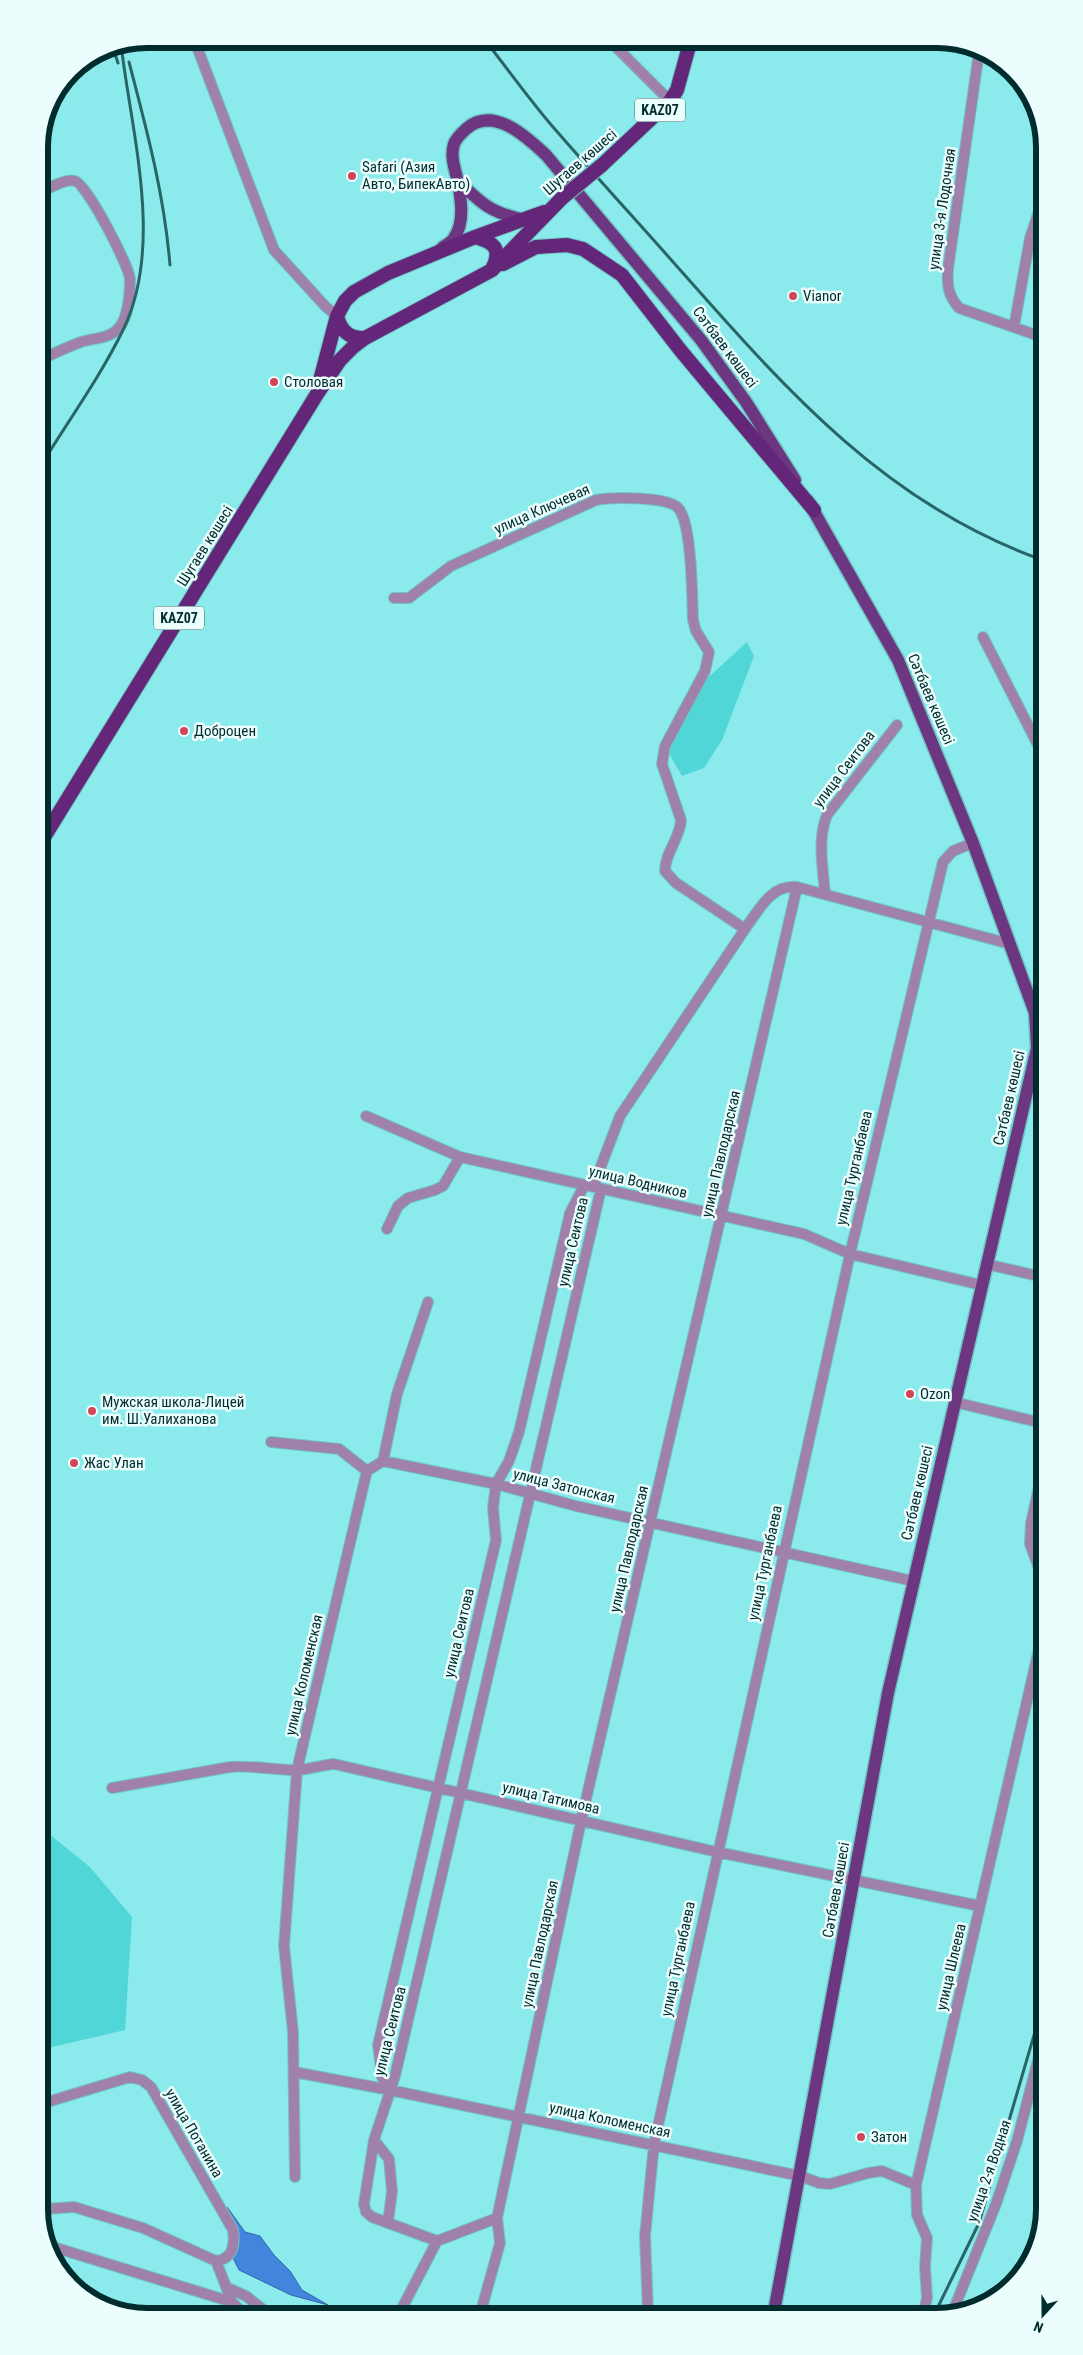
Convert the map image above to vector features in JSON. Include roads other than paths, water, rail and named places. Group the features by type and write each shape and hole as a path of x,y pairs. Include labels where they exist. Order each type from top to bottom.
{"highway":[{"name":"Шугаев көшесі","path":"48,831 317,394 340,360 365,338 492,270 549,210 602,165 670,101 677,90 689,48"},
{"name":"Шугаев көшесі","path":"525,220 549,210"},
{"name":"KAZ07","path":"475,237 525,220"},
{"name":"Шугаев көшесі","path":"317,394 337,316 345,302 354,292 388,273 475,237"},
{"path":"475,237 489,241 495,248 498,258 492,270"},
{"path":"492,270 536,248 567,245 583,249 622,275 681,351 814,510"},
{"path":"337,316 339,327 344,332 354,338 365,338"}],"main road":[{"name":"Сәтбаев көшесі","path":"437,253 454,239 461,218 458,181 453,158 454,143 470,126 488,121 504,123 533,142 546,155 702,340 746,402 814,510 898,660 973,843 1010,944 1036,1007"},
{"path":"458,181 477,200 500,215 525,220"},
{"name":"Сәтбаев көшесі","path":"775,2308 888,1693 1036,1052"}],"street":[{"path":"197,48 274,250 325,306 337,316"},
{"path":"617,48 670,101"},
{"name":"улица 3-я Лодочная","path":"978,57 947,284 950,297 959,308 1036,335"},
{"path":"48,190 74,180 81,185 92,198 130,278 128,302 119,328 110,335 83,341 48,356"},
{"path":"1014,327 1030,238 1036,220"},
{"name":"улица Ключевая","path":"394,598 409,598 451,566 596,500 612,497 670,502 679,508 686,524 693,620 696,631 709,652 705,671 662,755 662,764 681,820 680,829 665,861 665,871 676,883 745,929"},
{"path":"984,637 1036,741"},
{"name":"улица Сеитова","path":"824,894 822,827 827,815 897,725"},
{"name":"улица Турганбаева","path":"648,2308 644,2236 654,2144 783,1552 850,1254 943,862 953,851 973,843"},
{"name":"улица Сеитова","path":"437,2241 372,2217 366,2212 364,2204 374,2140 395,2076 462,1793 530,1493 593,1187 620,1116 745,929 762,905 775,891 787,886 797,887 1010,944"},
{"name":"улица Павлодарская","path":"483,2304 500,2243 497,2218 581,1821 797,887"},
{"name":"улица Водников","path":"366,1116 460,1157 804,1234 850,1254 981,1285"},
{"path":"387,1229 398,1206 408,1198 443,1186 460,1157"},
{"name":"улица Сеитова","path":"390,2090 382,2077 378,2044 496,1540 493,1508 496,1484 509,1460 519,1432 570,1213 593,1187"},
{"path":"986,1264 1036,1276"},
{"path":"271,1442 339,1449 367,1471 382,1461 397,1394 428,1302"},
{"path":"954,1402 1036,1422"},
{"name":"улица Затонская","path":"382,1461 496,1484 651,1523 914,1581"},
{"name":"улица Коломенская","path":"295,2177 293,2032 284,1946 298,1770 367,1471"},
{"path":"1036,1500 1031,1523 1030,1544 1036,1562"},
{"name":"улица Шлеева","path":"924,2308 926,2298 924,2266 927,2238 917,2215 916,2186 1036,1662"},
{"name":"улица Татимова","path":"112,1788 230,1767 245,1766 298,1770 334,1764 717,1852 854,1882 980,1906"},
{"name":"улица 2-я Водная","path":"955,2306 996,2204 1017,2141 1036,2068"},
{"name":"улица Коломенская","path":"294,2072 654,2144 800,2176 819,2183 830,2184 882,2171 916,2186"},
{"name":"улица Потанина","path":"48,2102 130,2077 142,2080 151,2087 233,2230 234,2240 230,2255 224,2260 216,2261"},
{"path":"374,2140 389,2160 392,2191 388,2223"},
{"path":"48,2209 74,2207 143,2228 216,2261 232,2302"},
{"path":"402,2307 437,2241 497,2218"},
{"path":"55,2248 232,2302 237,2307"},
{"path":"228,2288 246,2296 260,2307"}],"railway":[{"path":"491,48 553,127 714,308 795,395 883,473 932,506 984,535 1036,557"},
{"path":"48,454 115,346 136,295 142,260 141,187 122,51"},
{"path":"115,53 118,63"},
{"path":"129,62 159,187 170,265"},
{"path":"937,2308 979,2223 1036,2028"}],"place":[{"name":"Safari (Азия Авто, БипекАвто)","path":"352,176"},
{"name":"Vianor","path":"793,296"},
{"name":"Столовая","path":"274,382"},
{"name":"Доброцен","path":"184,731"},
{"name":"Ozon","path":"910,1394"},
{"name":"Мужская школа-Лицей им. Ш.Уалиханова","path":"92,1411"},
{"name":"Жас Улан","path":"74,1463"},
{"name":"Затон","path":"861,2137"}]}
